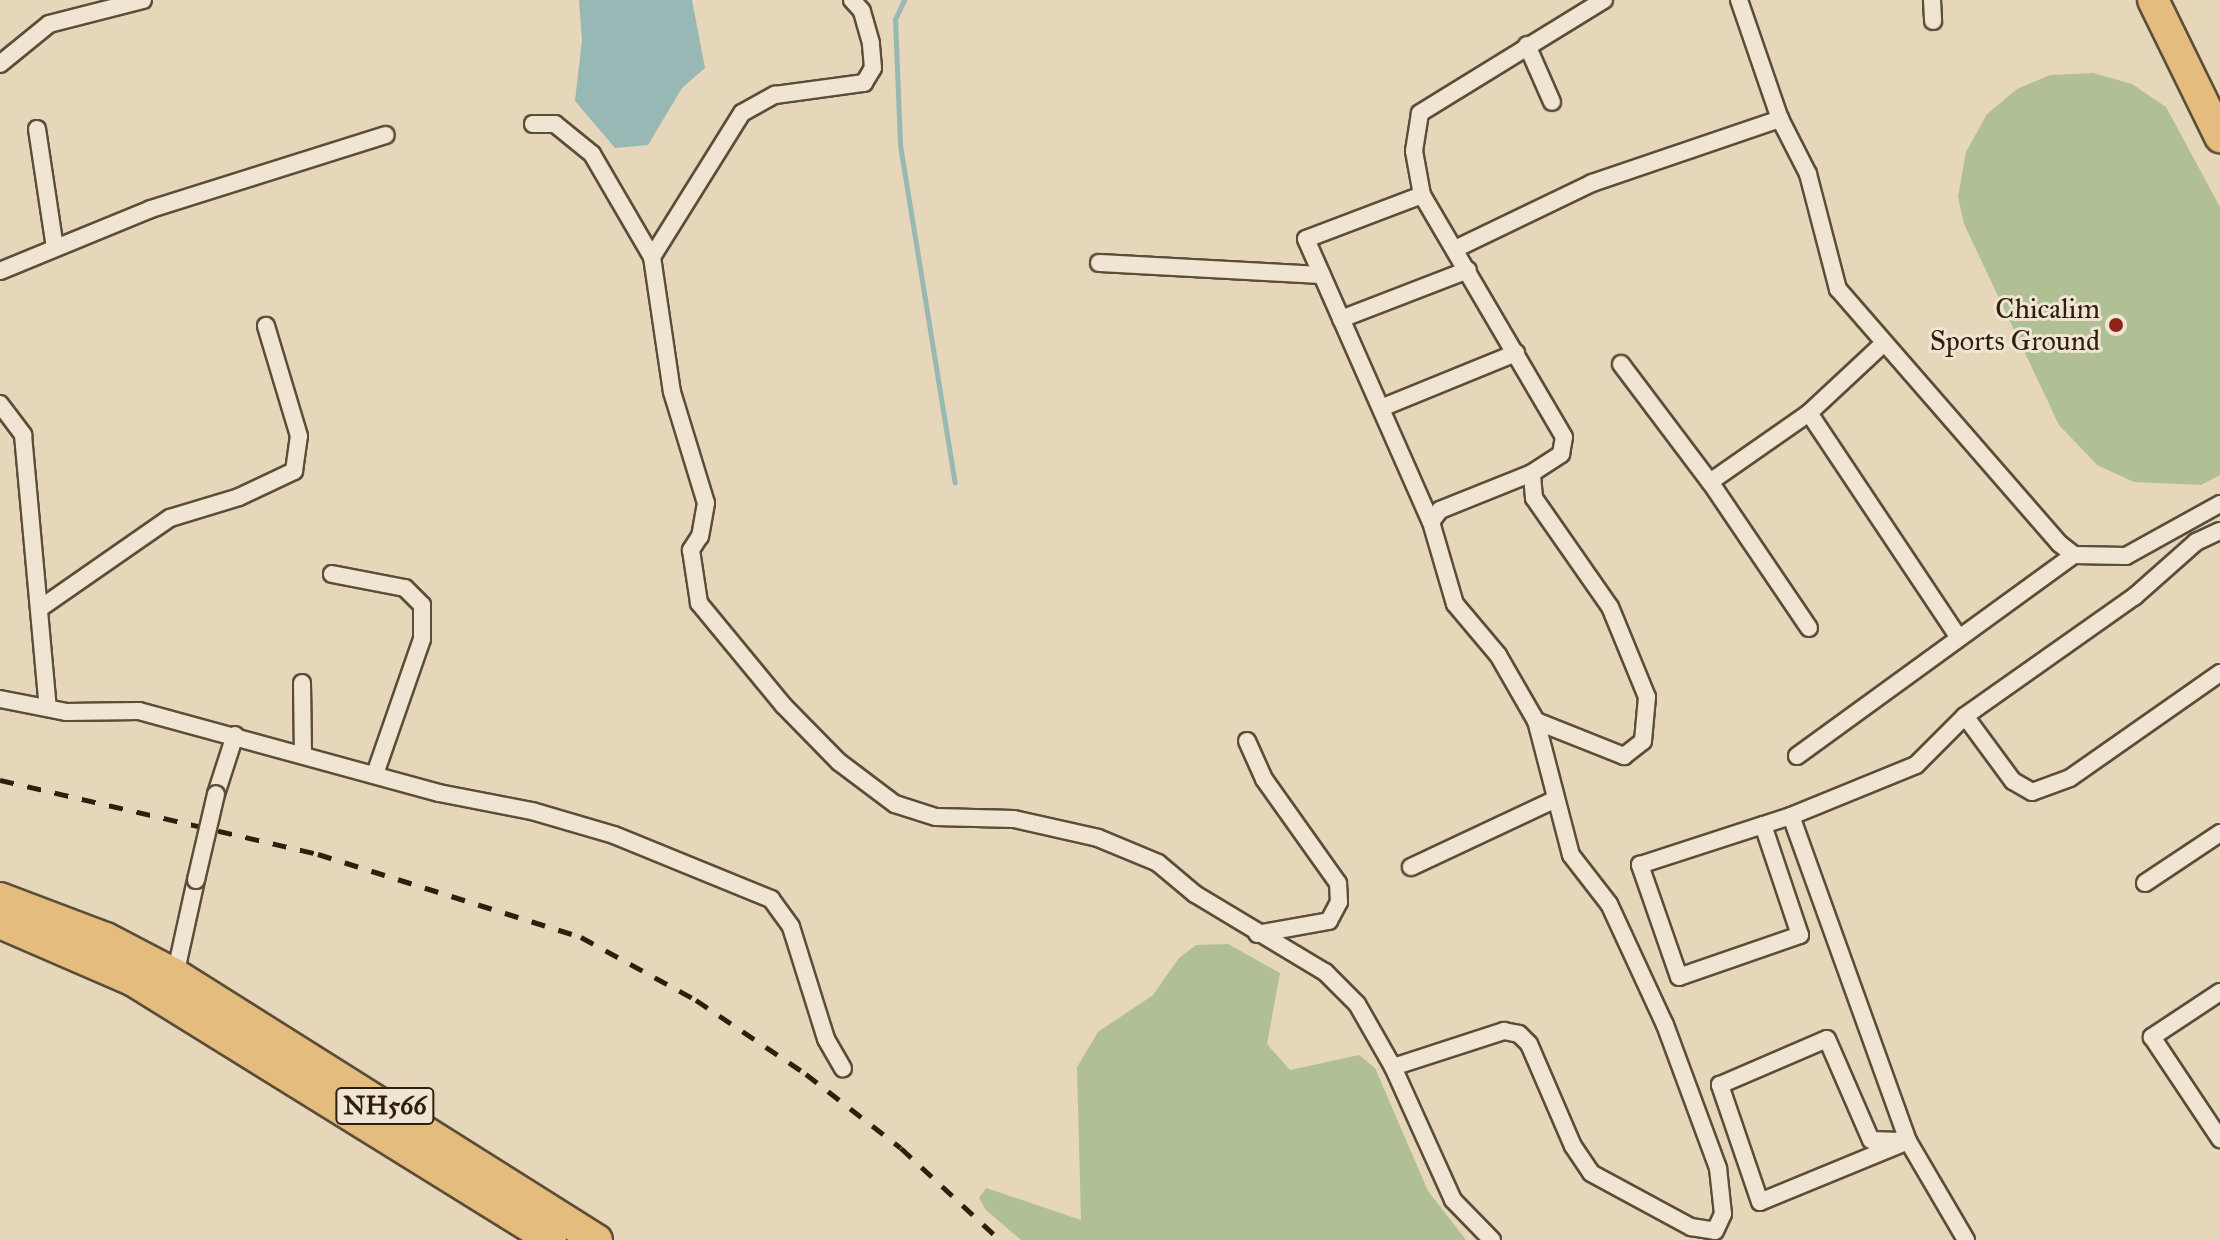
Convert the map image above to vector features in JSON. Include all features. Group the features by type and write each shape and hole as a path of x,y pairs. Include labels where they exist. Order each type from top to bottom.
{"highway":[{"path":"2153,0 2220,137"},
{"path":"2169,0 2220,103"},
{"name":"NH566","path":"0,898 106,938 173,973 597,1240"},
{"name":"NH566","path":"0,923 68,949 178,1008 551,1240"}],"street":[{"path":"0,64 49,24 143,0"},
{"path":"652,257 742,113 775,95 864,83 873,68 871,43 862,11 852,0"},
{"path":"1431,522 1440,510 1532,473 1561,454 1564,437 1422,195 1414,151 1420,113 1604,0"},
{"path":"1739,0 1780,119 1808,174 1838,289 1883,344 2074,555"},
{"path":"1932,0 1933,21"},
{"path":"1527,45 1552,102"},
{"path":"1455,249 1592,183 1780,119"},
{"path":"533,124 555,124 592,154 652,257 672,392 706,503 700,536 691,550 699,603 783,705 839,762 895,804 936,817 1014,819 1098,838 1158,863 1257,934 1325,972 1357,1004 1393,1067 1453,1200 1492,1240"},
{"path":"37,129 55,248"},
{"path":"0,271 151,209 386,135"},
{"path":"1393,1067 1504,1031 1519,1034 1529,1044 1573,1146 1591,1173 1691,1227 1715,1231 1723,1214 1718,1168 1688,1082 1609,904 1571,855 1554,800 1536,721 1498,655 1455,604 1431,522 1306,239 1422,195"},
{"path":"1099,263 1322,275"},
{"path":"1341,319 1468,270"},
{"path":"39,609 170,518 239,497 294,471 299,436 266,326"},
{"path":"1710,482 1809,413 1883,344"},
{"path":"1381,408 1516,353"},
{"path":"1621,364 1710,482 1809,628"},
{"path":"0,404 23,435 48,708"},
{"path":"1809,413 1959,638"},
{"path":"1532,473 1534,498 1610,607 1647,697 1643,741 1624,756 1536,721"},
{"path":"1797,756 2074,555 2126,556 2220,504"},
{"path":"1763,825 1800,935 1679,977 1640,865 1763,825 1791,816 1916,765 1965,716 2134,597 2196,542 2220,531"},
{"path":"332,574 405,588 422,605 422,639 375,774"},
{"path":"1965,716 2013,781 2032,792 2070,778 2220,673"},
{"path":"302,683 303,754"},
{"path":"0,699 48,708 139,711 235,735 614,835 771,899 791,927 826,1039 843,1069"},
{"path":"178,1008 173,973 216,794 235,735"},
{"path":"1247,741 1264,779 1338,883 1339,902 1329,921 1257,934"},
{"path":"1411,867 1554,800"},
{"path":"1791,816 1908,1141 1966,1240"},
{"path":"2145,883 2220,833"},
{"path":"2220,992 2152,1037 2220,1139"},
{"path":"1827,1039 1871,1140 1908,1141 1760,1202 1720,1085 1827,1039"}],"green space":[{"name":"Chicalim Sports Ground","path":"2093,73 2132,84 2166,107 2220,207 2220,475 2201,485 2134,482 2097,465 2059,425 1964,224 1958,197 1966,152 1987,114 2017,89 2050,75"},
{"path":"1228,944 1280,973 1267,1044 1290,1070 1359,1055 1375,1068 1428,1191 1466,1240 1021,1240 986,1210 979,1198 986,1188 1081,1220 1077,1067 1098,1032 1153,995 1179,958 1196,945"}],"water":[{"path":"579,0 692,0 705,68 682,88 648,145 615,148 575,101 582,40"}],"waterway":[{"path":"904,0 895,19 900,145 955,483"}],"railway":[{"path":"0,780 318,854 581,937 696,1000 806,1074 901,1148 1000,1240"}],"place":[{"name":"Chicalim Sports Ground","path":"2116,325"}]}
